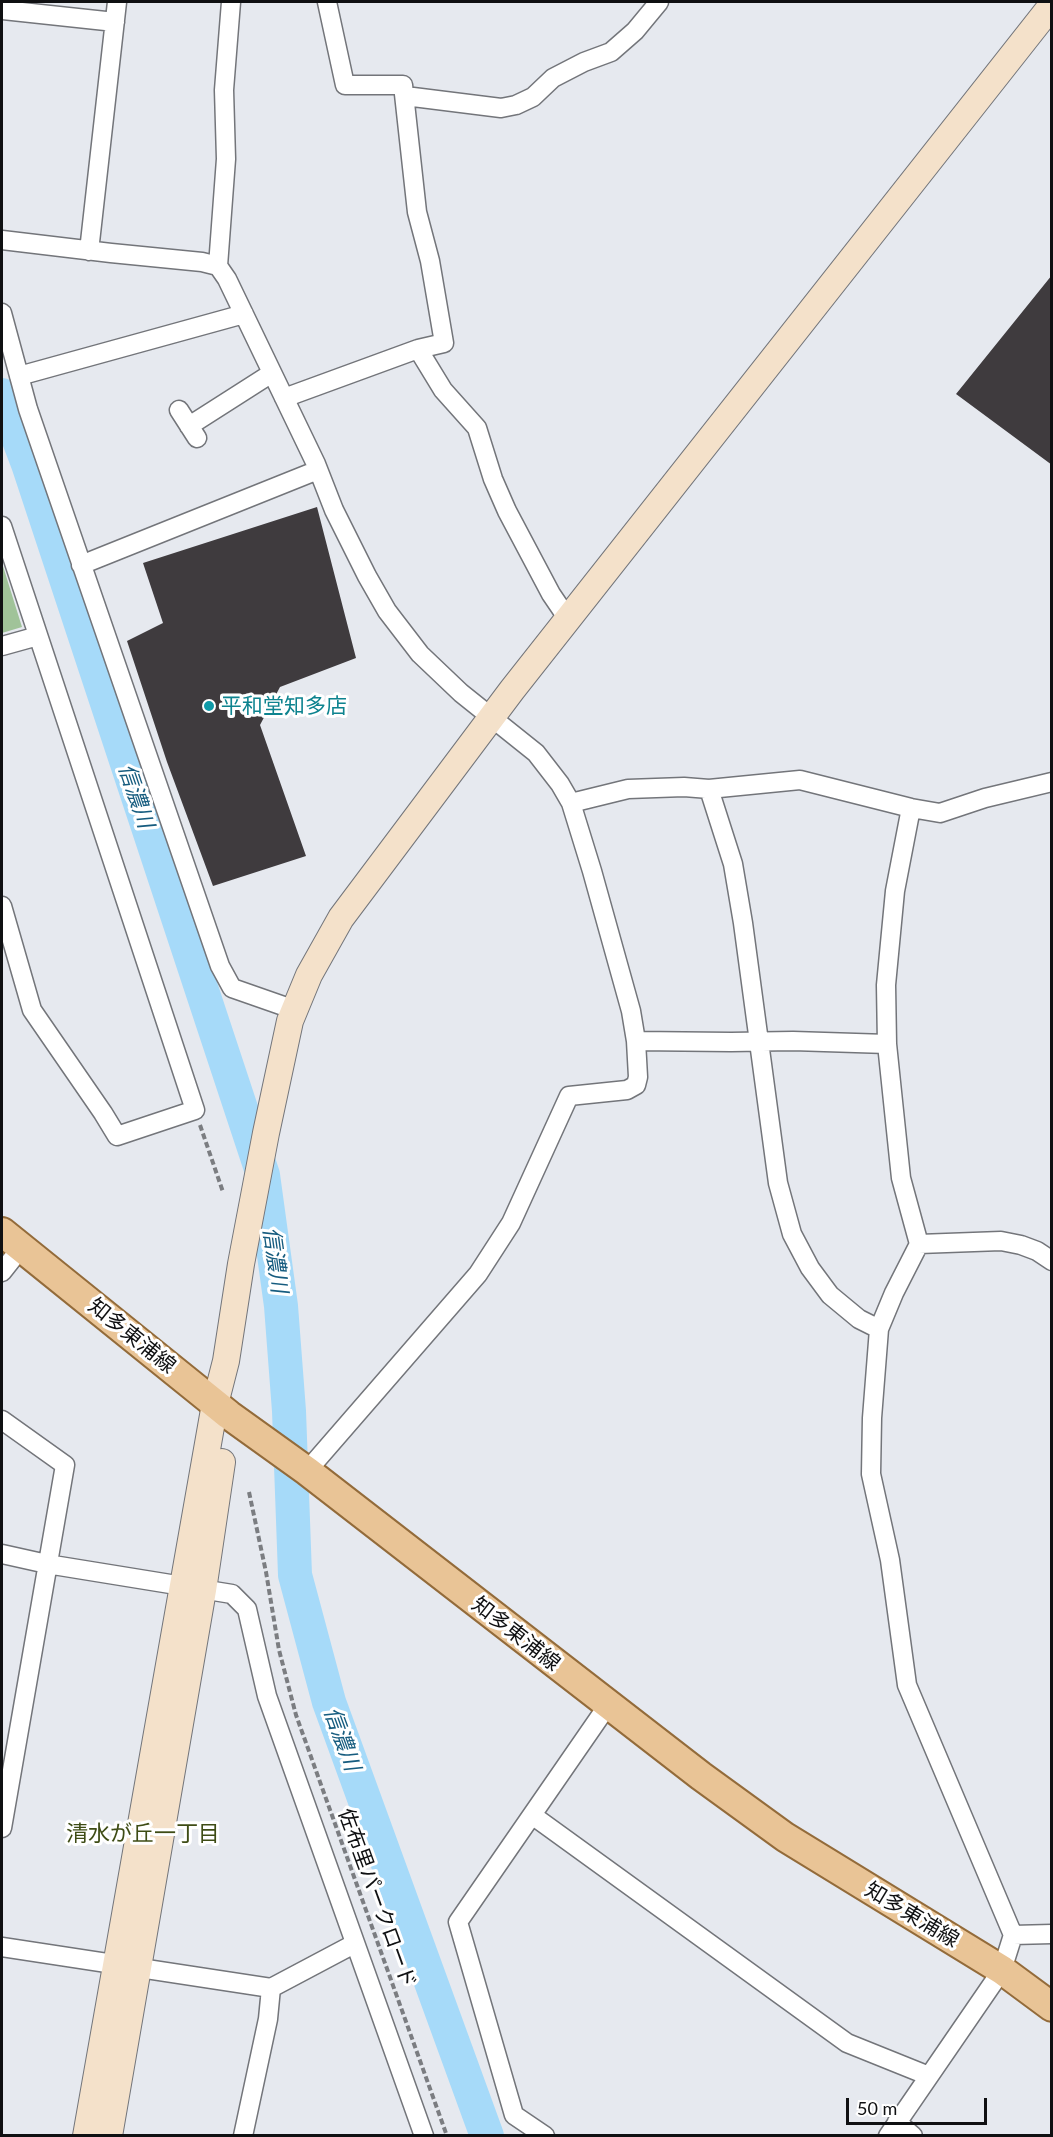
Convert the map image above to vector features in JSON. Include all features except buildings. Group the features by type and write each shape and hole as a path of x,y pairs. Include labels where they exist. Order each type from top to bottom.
{"main road":[{"name":"知多東浦線","path":"11,1240 80,1293 222,1410 307,1471 608,1705 785,1837 1002,1970 1052,2007"}],"street":[{"path":"89,251 117,2"},
{"path":"231,2 224,90 226,159 218,266 227,279 358,557 387,611 420,654 461,693 536,753 560,784 571,803 631,1011 636,1041 638,1077 636,1085 627,1090 569,1096 511,1223 478,1274 307,1471"},
{"path":"284,398 418,349 444,343 430,261 417,212 403,86 345,85 327,2"},
{"path":"405,96 501,108 516,105 533,97 553,78 584,62 611,52 635,31 659,2"},
{"path":"109,2136 128,1967 222,1410 226,1361 241,1264 290,1021 309,975 341,918 512,690 1052,5"},
{"path":"3,10 115,22"},
{"path":"2,240 202,262 218,266"},
{"path":"2,313 28,409 220,966 232,988 295,1010"},
{"path":"19,376 244,314"},
{"path":"418,349 443,390 477,428 493,479 507,511 551,594 568,620"},
{"path":"179,410 193,432 272,373"},
{"path":"81,565 318,470"},
{"path":"2,526 195,1110 117,1136 32,1010 2,906"},
{"path":"2,646 38,636"},
{"path":"571,803 628,789 709,789 800,780 940,813 985,798 1052,782"},
{"path":"709,789 733,864 778,1183 792,1234 810,1268 830,1295 859,1319 879,1329"},
{"path":"911,808 895,891 886,985 887,1044 901,1178 919,1244 879,1329 872,1418 871,1474 890,1560 907,1685 1013,1935 1002,1970 892,2129 913,2136"},
{"path":"636,1041 887,1044"},
{"path":"2,1272 11,1240"},
{"path":"919,1244 1001,1241 1037,1251 1052,1261"},
{"path":"2,1420 65,1465 2,1828"},
{"path":"2,1554 47,1564 232,1594 247,1609 267,1696 424,2136"},
{"path":"545,2136 514,2115 458,1922 608,1705"},
{"path":"532,1815 847,2043 929,2076"},
{"path":"1013,1935 1052,1934"},
{"path":"2,1947 271,1988 354,1944"},
{"path":"86,2136 128,1967"},
{"path":"243,2136 268,2019 271,1988"}],"path":[{"path":"195,1110 223,1192"},
{"name":"佐布里パークロード","path":"249,1492 279,1650 296,1715 447,2136"}],"green space":[{"path":"2,563 22,627 2,633"}],"waterway":[{"name":"信濃川","path":"2,395 28,464 263,1175 281,1306 289,1411 295,1575 329,1702 487,2136"}],"place":[{"name":"平和堂知多店","path":"209,706"}],"district":[{"name":"清水が丘一丁目","path":"143,1834"}]}
